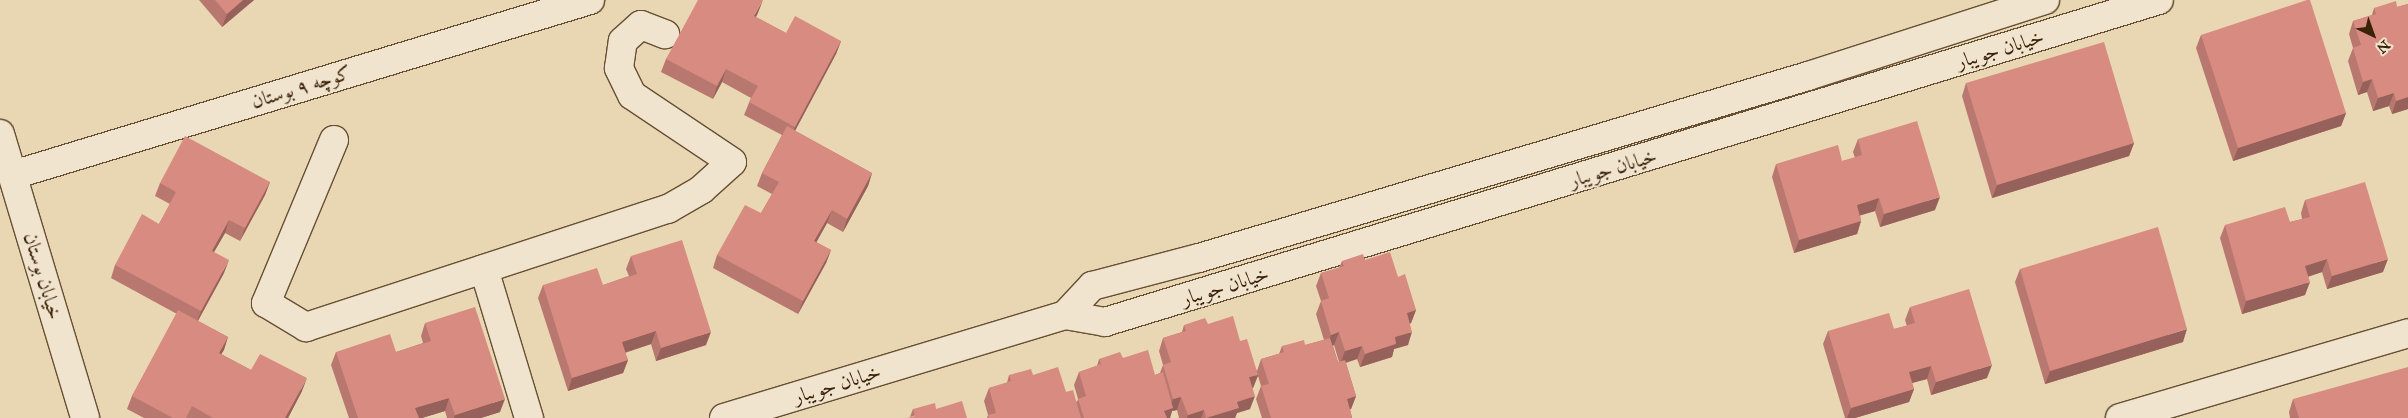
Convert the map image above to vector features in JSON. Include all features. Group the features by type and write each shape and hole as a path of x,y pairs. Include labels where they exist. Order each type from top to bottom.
{"street":[{"name":"کوچه ۹ بوستان","path":"13,175 590,0"},
{"name":"خیابان جویبار","path":"1065,315 1092,286 1199,258 1799,79 2045,0"},
{"name":"خیابان جویبار","path":"724,418 1065,315 1105,322 2159,0"},
{"path":"334,140 266,303 306,327 668,209 702,189 732,162 632,94 619,68 623,42 641,25 666,34"},
{"name":"خیابان بوستان","path":"0,134 85,418"},
{"path":"484,269 529,418"},
{"path":"2120,418 2408,332"}],"building":[{"path":"215,0 243,0 227,14"},
{"path":"698,0 763,0 754,16 786,33 795,16 841,41 795,127 749,102 758,86 726,69 717,86 666,59"},
{"path":"2310,0 2346,113 2238,148 2201,35"},
{"path":"2396,1 2397,7 2408,4 2408,97 2396,101 2394,93 2378,98 2372,79 2363,82 2353,48 2361,45 2353,21 2376,14 2374,8"},
{"path":"2104,42 2134,143 1997,185 1966,83"},
{"path":"1917,121 1940,197 1884,214 1879,198 1857,205 1861,221 1799,240 1776,164 1838,145 1842,161 1862,155 1858,139"},
{"path":"787,126 872,173 847,219 832,210 814,241 831,250 803,301 717,255 745,205 761,213 779,182 762,173"},
{"path":"185,136 270,182 245,228 229,220 212,251 229,260 201,311 115,265 142,214 159,224 176,192 160,183"},
{"path":"2365,182 2388,259 2332,276 2327,259 2305,266 2310,282 2246,301 2225,225 2285,207 2290,222 2310,217 2305,200"},
{"path":"2158,227 2187,329 2050,371 2020,269"},
{"path":"682,240 711,332 661,348 656,331 622,342 628,360 572,378 543,285 597,268 603,285 637,274 631,256"},
{"path":"1390,252 1398,277 1405,274 1416,310 1407,313 1412,332 1395,337 1396,344 1365,354 1362,346 1345,351 1339,332 1331,335 1321,301 1329,298 1321,273 1344,266 1342,261 1363,254 1365,260"},
{"path":"1969,289 1992,365 1936,382 1931,366 1909,372 1914,389 1851,408 1828,331 1889,313 1894,329 1915,323 1910,307"},
{"path":"475,307 505,399 455,415 449,398 415,408 419,418 358,418 336,352 390,334 396,352 431,341 425,323"},
{"path":"178,310 228,337 219,353 251,370 260,354 307,378 285,418 213,418 192,406 186,418 173,418 132,396"},
{"path":"1233,316 1240,341 1247,339 1258,375 1249,377 1255,396 1237,402 1239,408 1206,418 1204,410 1188,415 1181,397 1173,399 1163,365 1171,362 1163,338 1186,331 1184,325 1205,318 1208,324"},
{"path":"1330,338 1338,362 1345,360 1356,396 1347,399 1352,417 1271,418 1261,386 1269,384 1261,359 1284,352 1282,346 1304,340 1305,345"},
{"path":"1148,350 1155,375 1163,372 1173,408 1164,411 1167,418 1084,418 1078,399 1086,396 1079,372 1101,364 1099,359 1120,352 1123,358"},
{"path":"1058,367 1066,392 1073,390 1081,418 989,418 988,415 996,413 989,388 1011,381 1009,375 1031,369 1033,375"},
{"path":"2408,367 2408,418 2299,418 2293,399"},
{"path":"962,401 967,418 907,418 915,416 913,409 935,403 936,409"}]}
